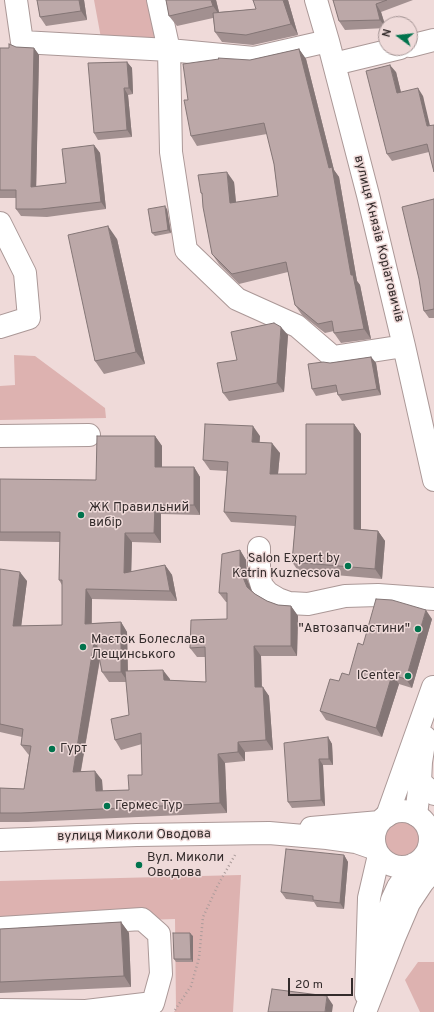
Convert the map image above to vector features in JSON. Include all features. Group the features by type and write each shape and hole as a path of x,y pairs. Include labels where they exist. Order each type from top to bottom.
{"main road":[{"path":"16,0 17,43 169,50 254,58 328,41"},
{"path":"158,0 169,50 171,152 186,250 238,299 297,326 333,357 404,346"},
{"name":"вулиця Князів Коріатовичів","path":"316,0 368,195 404,346 426,402 434,480"},
{"path":"418,44 434,40"},
{"path":"334,64 378,53"},
{"path":"0,223 26,273 29,318 0,327"},
{"path":"0,436 89,435"},
{"path":"259,548 259,576 262,586 278,599 289,603 308,604 345,596 378,594 434,599"},
{"path":"365,1012 392,900 398,887 427,860 430,842 426,819 427,788 421,762 433,685"},
{"path":"365,1012 370,898 378,852 374,838 375,832 383,819 433,685"},
{"path":"383,819 398,812 410,813 426,819"},
{"name":"вулиця Миколи Оводова","path":"0,840 138,835 269,833 383,819"},
{"name":"вулиця Миколи Оводова","path":"269,833 348,841 378,852"},
{"path":"378,852 387,862 392,865 403,867 427,860"},
{"path":"0,928 142,919 159,934 161,974 153,1003 86,1011 0,1010"}],"path":[{"path":"174,1012 191,986 199,958 203,917 218,884 236,854"}],"shaded area":[{"path":"94,0 150,0 159,42 101,38"},
{"path":"14,355 35,356 105,408 106,418 0,420 0,386 15,385"},
{"path":"399,822 405,822 409,823 416,829 419,839 418,846 412,853 405,856 399,856 395,855 388,849 385,842 385,836 386,832 392,825"},
{"path":"241,875 233,1012 174,1012 176,1009 175,919 0,925 0,881"},
{"path":"418,962 434,962 434,1012 420,1012 405,980"}],"building":[{"path":"37,0 79,0 81,11 40,17"},
{"path":"166,0 211,0 213,6 169,16"},
{"path":"253,0 283,0 291,24 246,35 215,32 213,13 256,9"},
{"path":"333,0 387,0 376,4 379,16 378,20 339,21"},
{"path":"9,44 16,47 34,48 31,187 66,183 62,149 94,145 101,202 41,209 16,209 16,190 0,190 0,48 9,48"},
{"path":"299,49 329,168 332,167 351,275 353,275 364,329 334,333 332,321 318,324 295,305 286,262 232,274 212,254 198,175 227,172 230,203 278,196 274,164 264,123 191,136 184,100 188,100 183,64 219,59 218,58 250,60"},
{"path":"127,62 129,88 124,88 127,130 94,133 88,63"},
{"path":"390,65 397,93 418,88 427,126 434,125 434,172 427,144 387,154 366,71"},
{"path":"434,199 434,309 424,311 419,279 402,207"},
{"path":"165,206 168,230 152,233 148,209"},
{"path":"108,226 136,352 95,361 68,235"},
{"path":"274,323 281,327 277,383 223,393 217,363 237,360 231,332"},
{"path":"371,357 377,389 338,395 336,385 312,389 308,364 323,362 330,363"},
{"path":"205,424 253,426 252,442 272,443 270,474 306,474 306,424 354,424 354,529 378,531 375,569 292,562 296,516 224,512 228,462 203,460"},
{"path":"97,436 155,436 155,467 194,467 194,505 155,505 154,533 125,533 124,573 165,565 170,591 86,589 85,624 121,622 121,672 102,672 95,636 73,772 95,771 96,791 129,790 128,775 142,775 141,733 115,740 111,719 129,715 125,671 163,670 164,680 206,682 205,647 190,648 191,620 227,619 227,593 219,593 222,554 240,550 240,570 247,587 267,601 278,605 291,606 291,646 254,646 255,687 263,687 266,740 238,742 238,752 218,754 220,803 0,813 0,788 24,789 31,746 21,745 23,729 0,724 0,569 20,572 13,626 62,625 62,580 59,580 60,532 0,532 0,479 96,480"},
{"path":"376,599 392,600 426,610 406,679 392,675 376,728 320,711 330,679 339,681 342,673 349,675 358,643 363,645"},
{"path":"328,737 329,759 319,759 321,800 288,802 284,743"},
{"path":"286,849 344,855 340,903 313,900 313,896 281,892"},
{"path":"121,922 124,976 0,982 0,929"},
{"path":"173,933 190,933 191,959 174,959"},
{"path":"272,989 327,996 325,1012 268,1012"}],"place":[{"name":"ЖК Правильний вибір","path":"81,515"},
{"name":"Salon Expert by Katrin Kuznecsova","path":"348,566"},
{"name":"\"Автозапчастини\"","path":"418,629"},
{"name":"Маєток Болеслава Лещинського","path":"83,647"},
{"name":"ICenter","path":"408,676"},
{"name":"Гурт","path":"52,749"},
{"name":"Гермес Тур","path":"107,806"},
{"name":"Вул. Миколи Оводова","path":"139,865"}]}
